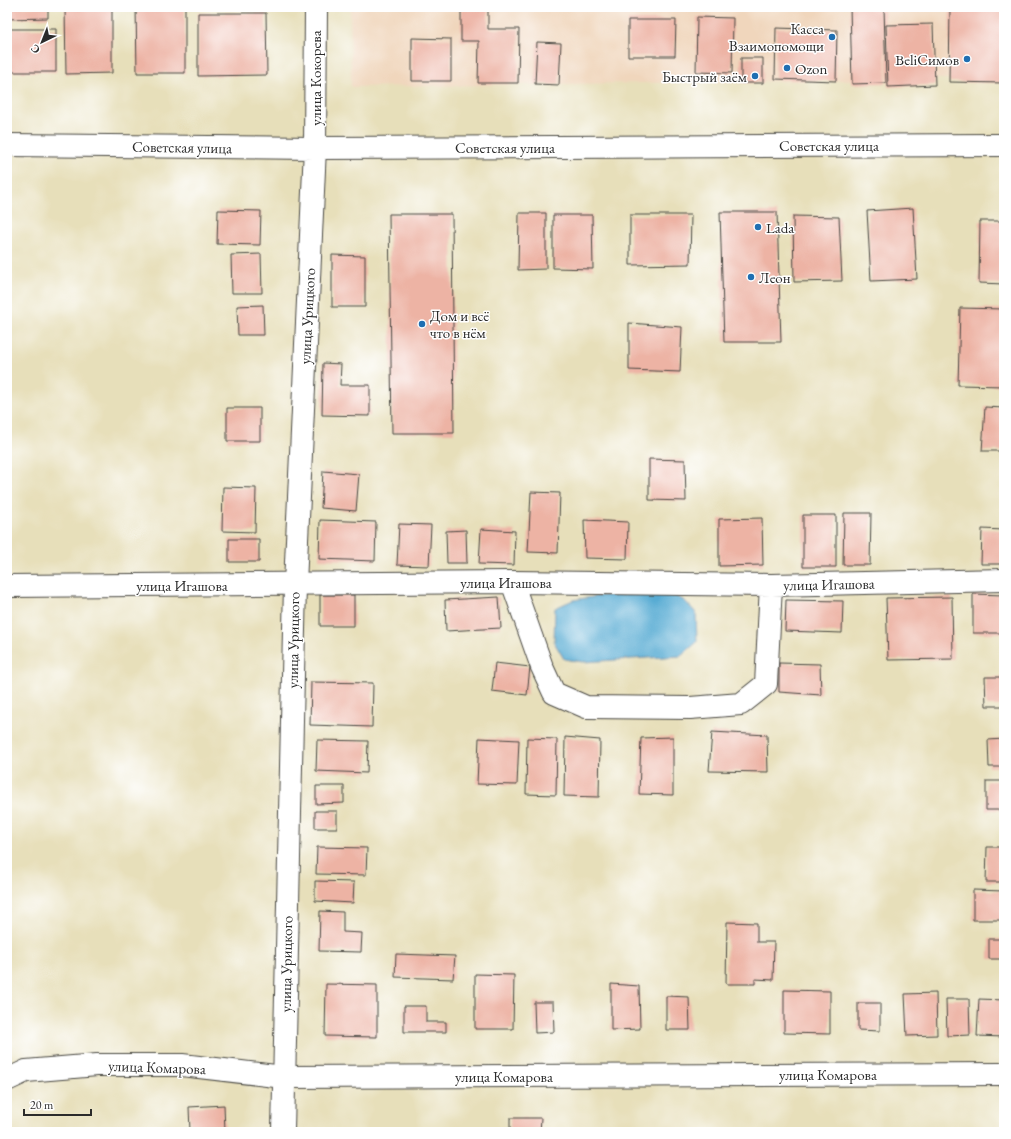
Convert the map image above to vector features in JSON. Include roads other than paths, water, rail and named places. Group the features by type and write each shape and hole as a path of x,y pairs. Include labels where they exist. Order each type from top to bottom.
{"street":[{"name":"улица Кокорева","path":"315,148 316,7"},
{"name":"Советская улица","path":"7,145 315,148 1004,144"},
{"name":"улица Урицкого","path":"283,1132 295,584 315,148"},
{"name":"улица Игашова","path":"7,586 512,582 771,585 1004,580"},
{"path":"512,582 542,667 554,693 586,706 690,708 741,704 766,684 771,585"},
{"name":"улица Комарова","path":"7,1080 26,1071 97,1065 182,1065 284,1077 1004,1074"}],"water":[{"path":"668,592 685,601 696,613 697,642 681,656 583,662 564,659 554,642 555,608 573,600 599,596"}],"place":[{"name":"Касса Взаимопомощи","path":"832,37"},
{"name":"BeliСимов","path":"967,59"},
{"name":"Ozon","path":"787,68"},
{"name":"Быстрый заём","path":"755,76"},
{"name":"Lada","path":"758,227"},
{"name":"Леон","path":"751,277"},
{"name":"Дом и всё что в нём","path":"422,324"}]}
